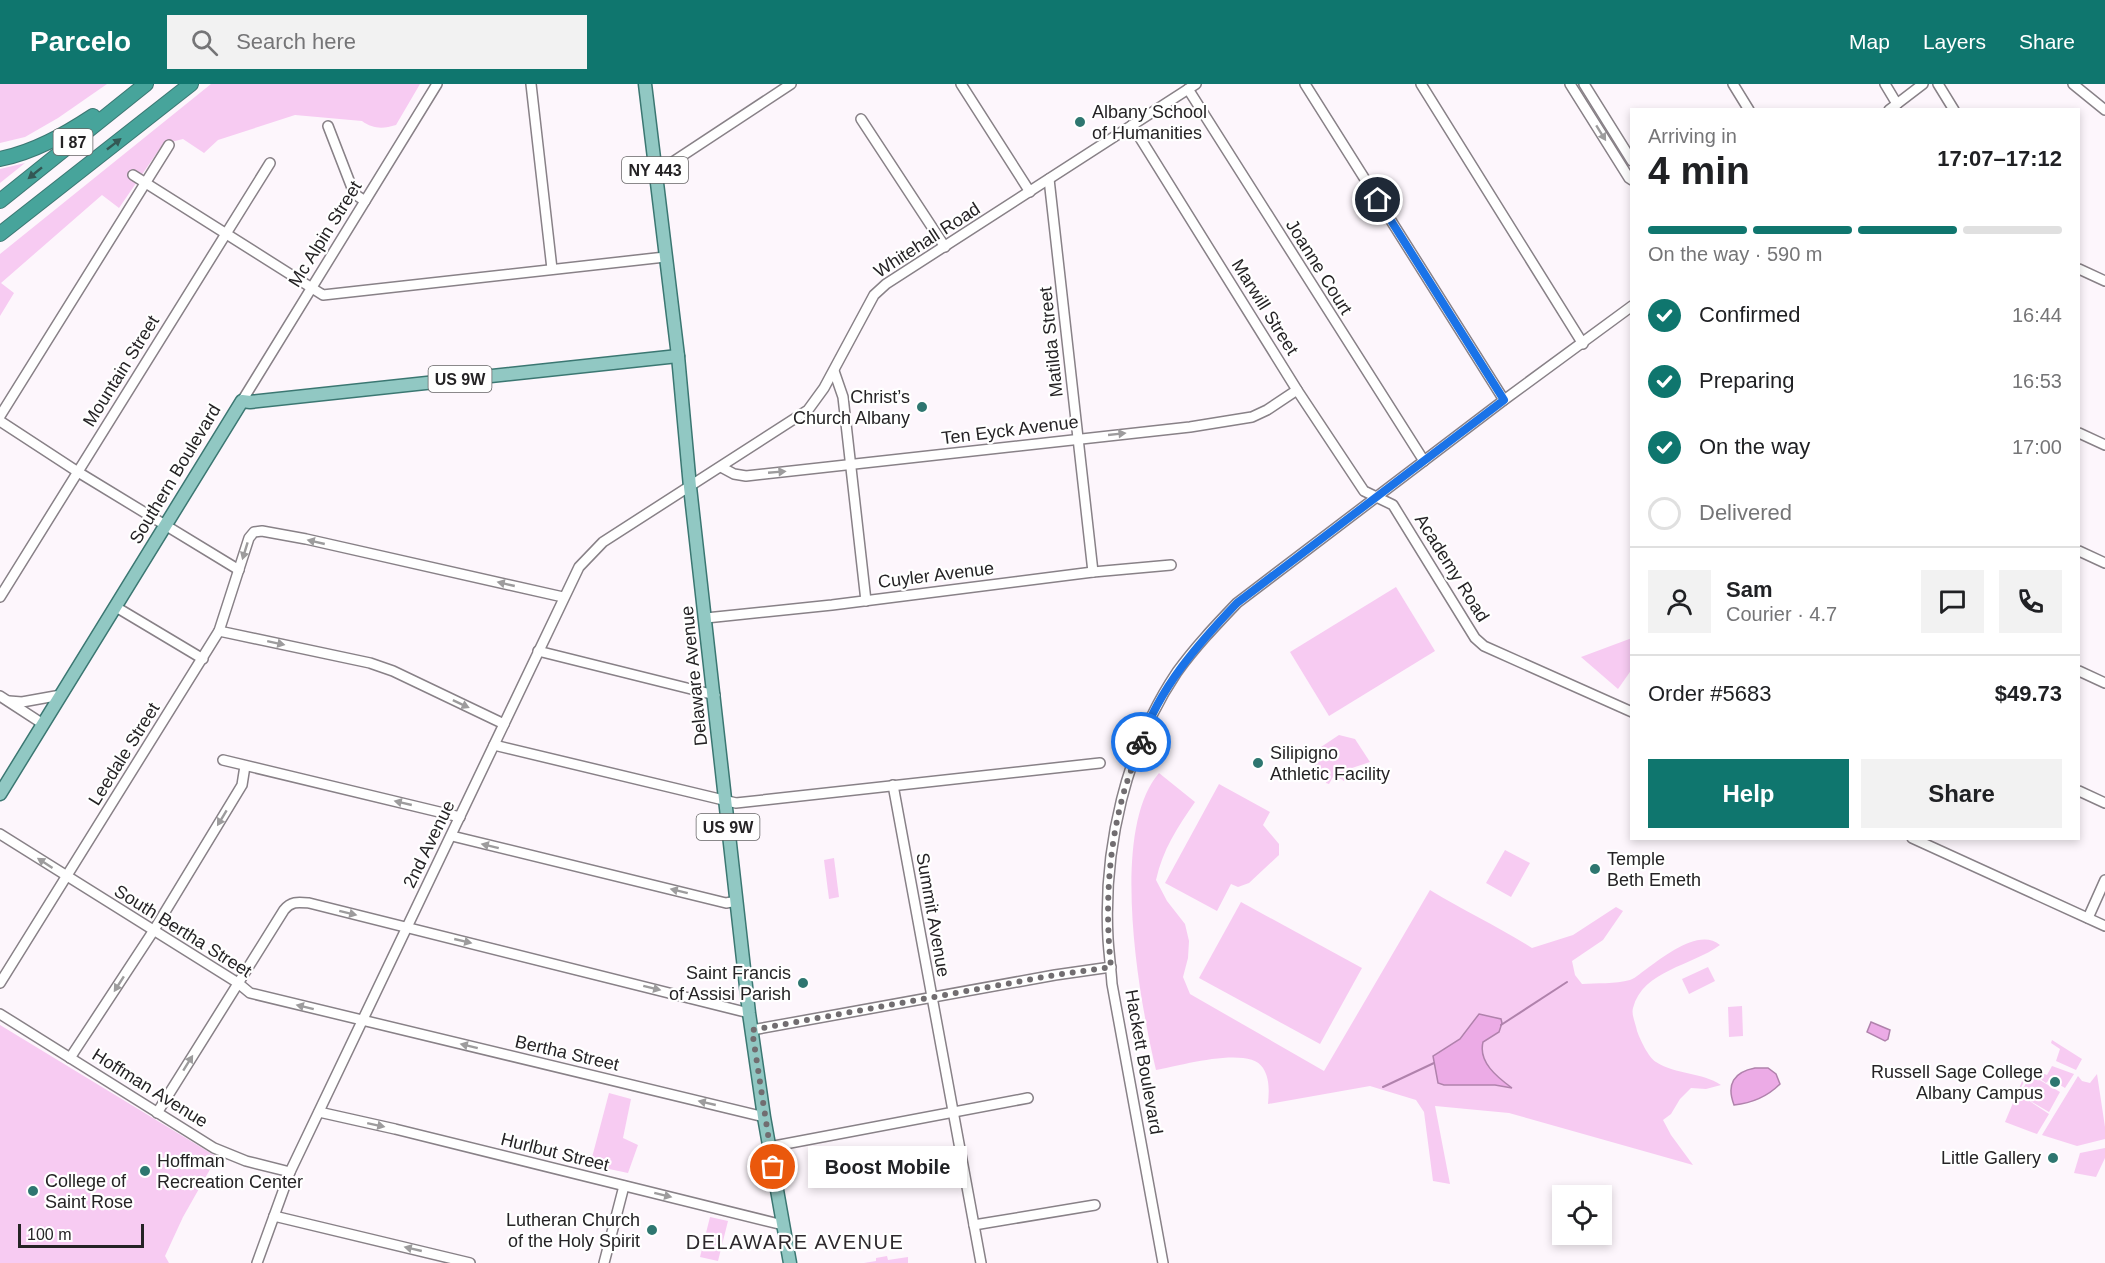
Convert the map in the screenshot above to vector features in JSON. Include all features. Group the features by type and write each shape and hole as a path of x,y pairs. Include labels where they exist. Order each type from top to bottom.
{"highway":[{"path":"0,159 34,149 62,135 144,84"},
{"name":"I 87","path":"0,201 144,84"},
{"name":"I 87","path":"0,234 191,84"},
{"path":"0,242 68,181"}],"main road":[{"name":"Delaware Avenue","path":"645,84 678,356 690,486 749,1012 764,1117 790,1263"},
{"name":"Southern Boulevard","path":"0,794 242,401 250,402 678,356"}],"street":[{"name":"Mc Alpin Street","path":"242,401 437,84"},
{"path":"531,84 552,269"},
{"path":"656,173 791,84"},
{"path":"961,84 1030,192"},
{"path":"1305,84 1504,400"},
{"path":"1421,84 1583,344"},
{"path":"1570,84 1630,179"},
{"path":"1584,84 1630,158"},
{"path":"1733,84 1748,108"},
{"path":"1885,84 1893,106 1923,84"},
{"path":"1938,84 1953,108"},
{"path":"2073,84 2105,110"},
{"name":"Whitehall Road","path":"690,486 808,410 834,371 874,295 886,284 1192,86"},
{"name":"Joanne Court","path":"1192,86 1424,462"},
{"path":"861,119 945,247"},
{"name":"Marwill Street","path":"1132,125 1297,390 1364,491 1377,497"},
{"path":"328,126 352,188 356,195 365,201"},
{"path":"0,416 169,146"},
{"name":"Mountain Street","path":"0,597 270,163"},
{"path":"133,175 323,295 665,257"},
{"name":"Matilda Street","path":"1049,179 1093,572"},
{"path":"2080,269 2105,281"},
{"name":"Hackett Boulevard","path":"1163,1263 1111,967 1108,938 1108,883 1115,834 1122,798 1142,737 1177,673 1237,603 1504,400 1630,308"},
{"path":"834,371 843,397 866,601"},
{"name":"Ten Eyck Avenue","path":"721,466 734,474 746,476 1190,427 1241,419 1267,410 1297,390"},
{"path":"0,421 78,472 239,570"},
{"path":"2080,433 2105,445"},
{"name":"2nd Avenue","path":"257,1263 290,1172 579,567 603,542 690,486"},
{"name":"Academy Road","path":"1377,497 1393,505 1473,634 1484,646 1630,711"},
{"name":"Leedale Street","path":"0,983 219,631 249,538 254,532 262,531 306,539 563,597"},
{"path":"2080,551 2105,563"},
{"name":"Cuyler Avenue","path":"706,618 866,601 1093,572 1171,565"},
{"path":"116,607 203,659"},
{"path":"219,631 370,663 393,671 504,724"},
{"path":"538,651 715,694"},
{"path":"2080,671 2105,683"},
{"path":"9,701 22,702 61,695"},
{"path":"0,696 43,724"},
{"path":"495,745 735,803 1100,763"},
{"path":"223,760 460,817"},
{"path":"70,1058 154,930 242,785 245,766"},
{"name":"Summit Avenue","path":"893,785 981,1263"},
{"path":"2080,791 2105,803"},
{"name":"South Bertha Street","path":"0,834 238,983 250,993 362,1020"},
{"path":"452,836 726,903 736,901"},
{"path":"1916,840 2105,926"},
{"path":"2088,918 2105,880"},
{"path":"157,1113 284,910 291,904 309,903 749,1012"},
{"path":"752,1030 1111,967"},
{"name":"Hoffman Avenue","path":"0,1014 219,1150 246,1161 290,1172"},
{"name":"Bertha Street","path":"362,1020 764,1117"},
{"path":"769,1147 1028,1098"},
{"name":"Hurlbut Street","path":"319,1112 783,1225"},
{"path":"604,1263 624,1186"},
{"path":"974,1225 1095,1205"},
{"path":"274,1216 470,1263"}],"shaded area":[{"path":"0,84 107,84 58,118 25,137 0,143"},
{"path":"211,84 420,84 396,125 382,128 370,126 362,121 295,115 218,140 204,153 183,139 163,144 119,208 102,195 1,283 14,293 0,316 0,254"},
{"path":"25,163 0,183 0,169"},
{"path":"1396,587 1435,651 1329,716 1290,652"},
{"path":"1630,639 1630,672 1618,689 1581,657"},
{"path":"1339,735 1355,739 1370,762 1352,768 1344,781 1334,775 1329,784 1326,783 1327,779 1315,772 1315,751"},
{"path":"1159,773 1195,802 1171,839 1156,880 1167,901 1185,924 1189,941 1188,958 1183,977 1190,994 1324,1071 1430,890 1532,948 1573,935 1616,907 1623,911 1603,940 1572,961 1575,975 1582,984 1630,980 1674,950 1693,941 1712,941 1720,945 1658,977 1638,995 1633,1008 1638,1034 1653,1060 1672,1069 1706,1078 1721,1085 1706,1089 1691,1088 1680,1099 1671,1114 1663,1120 1693,1165 1509,1113 1435,1106 1450,1184 1433,1181 1424,1112 1416,1100 1370,1086 1268,1104 1267,1077 1263,1068 1256,1061 1244,1058 1213,1059 1156,1070 1136,960 1132,917 1132,874 1135,834 1144,800"},
{"path":"1219,784 1270,812 1263,825 1279,844 1279,855 1249,883 1238,887 1231,884 1217,911 1165,883"},
{"path":"1505,850 1530,863 1511,897 1486,883"},
{"path":"834,858 839,897 829,899 824,860"},
{"path":"1241,902 1362,968 1320,1044 1199,978"},
{"path":"1708,967 1715,981 1689,994 1682,979"},
{"path":"1742,1006 1743,1036 1729,1037 1728,1007"},
{"path":"1479,1014 1501,1019 1499,1032 1483,1042 1483,1056 1490,1068 1512,1088 1495,1085 1438,1083 1433,1056 1460,1039"},
{"path":"1871,1022 1890,1030 1888,1039 1885,1041 1867,1032"},
{"path":"0,1025 217,1157 183,1217 165,1256 169,1263 0,1263"},
{"path":"2052,1040 2082,1059 2076,1070 2056,1061 2060,1049 2051,1043"},
{"path":"2052,1066 2074,1074 2065,1088 2050,1079 2046,1083 2030,1072 2017,1094 2019,1095 2031,1075 2060,1092 2049,1112 2025,1098 2049,1114 2037,1134 2005,1122 2028,1067 2047,1075"},
{"path":"1755,1068 1768,1068 1776,1074 1780,1084 1759,1099 1734,1105 1731,1091 1734,1080 1742,1073"},
{"path":"2097,1074 2105,1139 2077,1146 2042,1135 2078,1076 2082,1081 2090,1083"},
{"path":"609,1093 631,1099 623,1138 638,1145 628,1173 590,1165"},
{"path":"2105,1148 2105,1158 2096,1177 2074,1173 2080,1153"},
{"path":"710,1217 728,1221 718,1261 700,1257"},
{"path":"887,1256 888,1260 908,1257 908,1263 864,1263 876,1261 876,1258"}],"waterway":[{"path":"1501,1025 1567,982"},
{"path":"1383,1087 1434,1063"}],"way so far":[{"path":"773,1167 752,1030 1111,967 1108,938 1108,883 1122,798 1141,742"}],"place":[{"name":"Albany School of Humanities","path":"1080,122"},
{"name":"Christ’s Church Albany","path":"922,407"},
{"name":"Silipigno Athletic Facility","path":"1258,763"},
{"name":"Temple Beth Emeth","path":"1595,869"},
{"name":"Saint Francis of Assisi Parish","path":"803,983"},
{"name":"Russell Sage College Albany Campus","path":"2055,1082"},
{"name":"Little Gallery","path":"2053,1158"},
{"name":"Boost Mobile","path":"773,1167"},
{"name":"Hoffman Recreation Center","path":"145,1171"},
{"name":"College of Saint Rose","path":"33,1191"},
{"name":"Lutheran Church of the Holy Spirit","path":"652,1230"}],"district":[{"name":"DELAWARE AVENUE","path":"795,1242"}],"route":[{"path":"1141,742 1177,673 1208,634 1237,603 1504,400 1378,200"}]}
